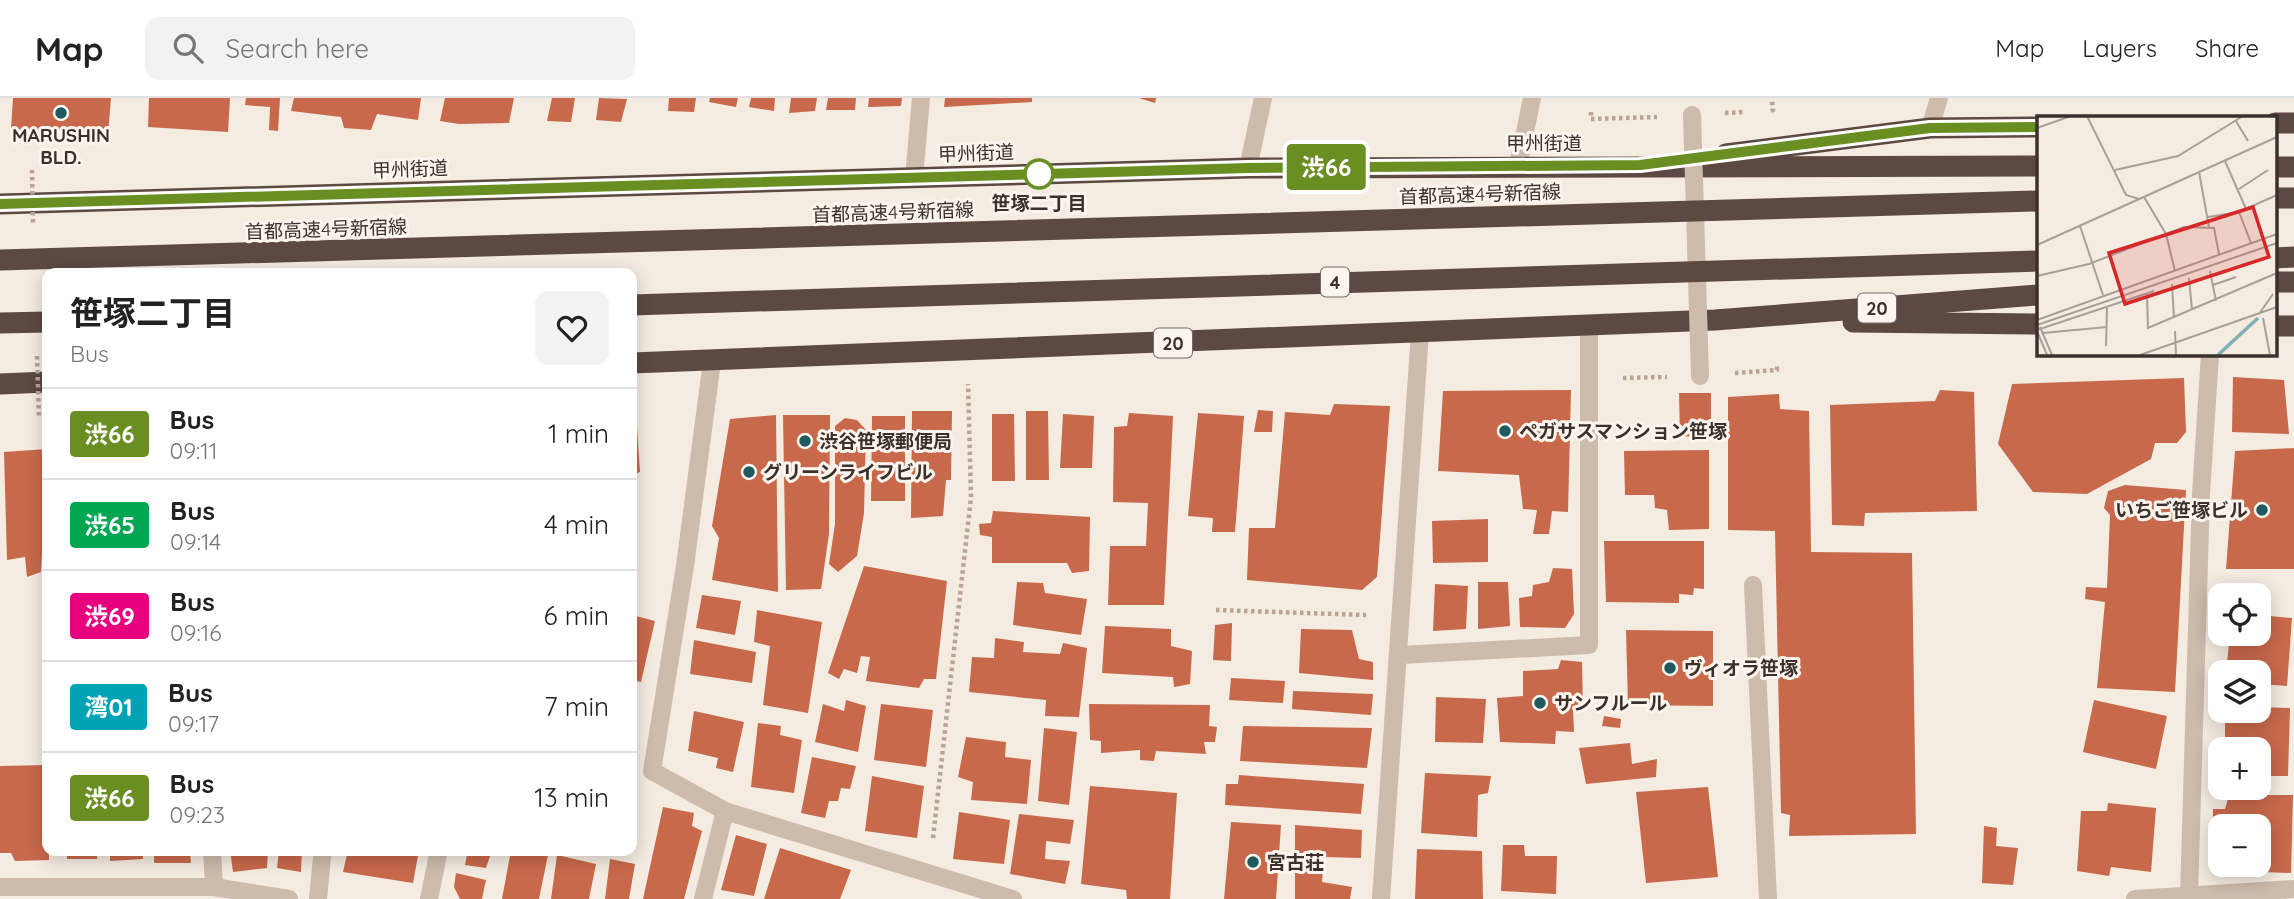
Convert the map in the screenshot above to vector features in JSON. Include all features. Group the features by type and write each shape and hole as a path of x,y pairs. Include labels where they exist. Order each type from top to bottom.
{"highway":[{"path":"2276,123 2294,123"},
{"path":"1640,165 1930,128 2037,127"},
{"name":"甲州街道","path":"0,204 1248,168 2037,166"},
{"path":"2276,167 2294,167"},
{"path":"2276,198 2294,198"},
{"name":"首都高速4号新宿線","path":"0,260 2037,201"},
{"path":"2276,258 2294,257"},
{"name":"4","path":"637,305 2037,261"},
{"path":"2276,282 2294,282"},
{"name":"20","path":"637,363 1715,320 2037,295"},
{"path":"1715,320 2037,324"},
{"path":"0,323 42,322"},
{"path":"2276,326 2294,326"},
{"path":"0,383 42,382"}],"street":[{"path":"914,178 921,98"},
{"path":"1248,168 1263,98"},
{"path":"1518,166 1532,98"},
{"path":"1930,128 1939,98"},
{"path":"1692,115 1700,376"},
{"path":"1400,655 1589,645 1588,326"},
{"path":"1381,899 1400,655 1420,332"},
{"path":"2189,896 2201,494 2210,355"},
{"path":"712,361 685,566 652,771 725,811 1013,899"},
{"path":"1753,585 1768,899"},
{"path":"703,899 725,811"},
{"path":"212,856 214,887"},
{"path":"429,899 438,856"},
{"path":"318,899 322,857"},
{"path":"0,887 102,894 214,887 289,899"},
{"path":"2136,899 2294,890"}],"path":[{"path":"929,874 971,497 968,351"},
{"path":"1216,610 1402,616"}],"building":[{"name":"MARUSHIN BLD.","path":"13,98 111,98 108,134 11,129"},
{"path":"149,98 230,98 228,132 148,127"},
{"path":"246,98 280,98 278,131 269,130 270,107 245,105"},
{"path":"294,98 421,98 418,120 377,114 371,130 344,128 341,117 291,111"},
{"path":"445,98 514,98 509,123 459,124 440,121"},
{"path":"552,98 575,98 571,122 547,121"},
{"path":"599,98 627,99 621,122 596,120"},
{"path":"669,98 696,98 694,112 668,111"},
{"path":"710,98 738,98 736,107 709,102"},
{"path":"751,98 775,98 774,111 749,107"},
{"path":"791,98 817,98 815,111 789,113"},
{"path":"828,98 856,98 855,110 826,110"},
{"path":"869,98 902,98 901,106 868,107"},
{"path":"945,98 1032,98 1032,102 944,107"},
{"path":"1139,98 1156,98 1155,103"},
{"path":"2233,377 2284,380 2289,434 2232,432"},
{"path":"2184,378 2186,432 2177,443 2155,443 2151,459 2087,494 2033,492 1998,444 2012,384"},
{"name":"ペガサスマンション笹塚","path":"1571,390 1568,512 1552,511 1549,534 1533,534 1537,510 1523,509 1519,475 1438,471 1443,391"},
{"path":"1940,390 1974,392 1977,511 1865,513 1864,526 1832,525 1830,405 1935,401"},
{"path":"1679,393 1711,393 1711,435 1680,437"},
{"path":"1779,394 1780,409 1809,411 1811,552 1912,553 1916,834 1789,836 1790,815 1781,813 1775,531 1728,530 1728,397"},
{"path":"1334,404 1390,406 1377,577 1362,590 1247,580 1249,528 1275,528 1285,412 1330,415"},
{"path":"1258,410 1273,411 1272,432 1254,432"},
{"path":"912,411 952,411 951,480 946,480 943,516 911,518"},
{"path":"1026,411 1048,411 1049,480 1026,480"},
{"path":"1129,413 1173,416 1164,605 1108,605 1110,546 1146,546 1148,503 1113,502 1114,427 1127,426"},
{"path":"1198,413 1244,416 1235,532 1212,532 1213,518 1188,516"},
{"path":"992,414 1014,414 1015,481 992,481"},
{"path":"1063,414 1094,416 1092,468 1060,468"},
{"name":"グリーンライフビル","path":"776,415 778,592 712,580 719,538 712,526 730,419"},
{"path":"783,415 830,415 829,534 821,589 786,590"},
{"path":"872,416 905,416 905,501 871,501"},
{"path":"845,418 857,420 866,430 864,513 857,556 838,572 829,564 835,524 835,426"},
{"path":"637,428 640,472 637,473"},
{"name":"いちご笹塚ビル","path":"2294,448 2294,569 2226,569 2235,451"},
{"path":"42,449 41,572 27,577 25,557 7,560 4,452"},
{"path":"1709,450 1709,529 1669,530 1667,510 1655,508 1654,495 1625,495 1624,451"},
{"path":"2125,485 2186,490 2175,692 2097,688 2105,602 2085,599 2086,587 2107,588 2110,515 2104,508 2108,491"},
{"path":"993,511 1090,517 1089,571 1072,573 1067,563 992,563 992,537 980,535 979,524 991,523"},
{"path":"1488,519 1488,562 1433,563 1432,521"},
{"path":"1604,541 1704,541 1704,589 1694,588 1693,595 1679,594 1679,603 1606,602"},
{"path":"864,566 947,581 936,679 924,679 919,688 866,681 870,657 861,656 857,673 844,669 839,679 828,673"},
{"path":"1553,568 1572,569 1574,614 1565,628 1520,627 1519,598 1532,596 1533,585 1549,582"},
{"path":"1017,582 1043,583 1045,593 1087,599 1081,635 1013,625"},
{"path":"1478,582 1508,582 1510,626 1478,629"},
{"path":"1435,584 1468,586 1466,629 1433,631"},
{"path":"702,595 741,601 735,635 696,628"},
{"path":"757,610 822,622 808,713 763,705 770,646 754,642"},
{"path":"637,616 655,621 641,682 637,681"},
{"path":"2271,616 2292,618 2287,686 2271,685 2271,660 2227,660 2229,646 2271,646"},
{"path":"1232,623 1231,661 1213,660 1215,625"},
{"path":"1105,626 1171,629 1171,646 1192,651 1190,684 1174,687 1173,677 1102,673"},
{"path":"1301,629 1352,630 1359,659 1373,662 1373,680 1299,673"},
{"name":"ヴィオラ笹塚","path":"1626,630 1713,631 1713,706 1628,705"},
{"path":"995,638 1024,642 1023,652 1060,654 1063,643 1087,648 1079,717 1045,716 1046,700 969,692 972,657 994,658"},
{"path":"694,640 756,652 752,683 690,674"},
{"name":"サンフルール","path":"1561,660 1582,662 1583,710 1573,709 1574,732 1556,731 1555,744 1500,742 1497,698 1523,696 1523,671 1558,669"},
{"path":"1231,678 1285,681 1283,703 1229,700"},
{"path":"1293,691 1373,694 1371,715 1292,709"},
{"path":"1436,697 1486,699 1483,743 1435,742"},
{"path":"846,700 866,706 858,752 815,742 823,704 844,711"},
{"path":"2094,700 2167,716 2156,769 2083,752"},
{"path":"881,704 933,710 926,767 874,760"},
{"path":"1089,704 1210,705 1209,726 1217,727 1215,742 1204,742 1206,754 1156,751 1154,761 1140,760 1140,750 1101,753 1101,741 1090,740"},
{"path":"2271,707 2290,708 2288,776 2271,776 2271,737 2225,737 2225,723 2271,723"},
{"path":"694,711 744,722 733,772 716,768 718,758 688,751"},
{"path":"1604,716 1621,719 1620,728 1602,726"},
{"path":"758,723 781,726 780,735 802,740 794,793 751,787"},
{"path":"1243,726 1372,728 1367,768 1240,761"},
{"path":"1044,728 1077,732 1069,805 1038,801"},
{"path":"966,737 1006,742 1005,757 1031,760 1027,804 971,800 973,782 958,777"},
{"path":"1630,743 1632,764 1657,759 1656,777 1586,784 1579,748"},
{"path":"812,757 856,766 850,789 841,788 838,801 829,801 825,818 801,813"},
{"path":"42,765 42,856 49,856 49,860 15,861 11,853 0,853 0,766"},
{"path":"1425,773 1491,776 1488,793 1478,795 1477,837 1421,833"},
{"path":"1239,775 1364,784 1361,814 1225,805 1226,784 1238,784"},
{"path":"872,776 924,786 917,838 865,831"},
{"path":"1090,786 1177,793 1170,899 1127,899 1126,890 1081,884"},
{"path":"1708,787 1718,877 1646,883 1636,792"},
{"path":"2271,795 2293,795 2291,873 2271,872 2271,814 2213,814 2213,809 2225,809 2228,800 2271,800"},
{"path":"2108,803 2156,808 2151,872 2111,867 2109,876 2077,871 2081,811 2107,811"},
{"path":"663,807 694,813 692,826 702,831 684,899 643,899"},
{"path":"959,812 1010,820 1004,864 953,859"},
{"path":"1019,814 1074,820 1070,844 1046,841 1045,859 1070,861 1065,884 1010,874"},
{"name":"宮古荘","path":"1231,822 1281,825 1276,899 1224,899"},
{"path":"1295,825 1362,830 1361,858 1324,857 1322,882 1352,887 1350,899 1295,899"},
{"path":"1984,826 1997,828 1996,846 2018,848 2013,885 1982,883"},
{"path":"736,835 767,844 754,896 721,890"},
{"path":"1503,845 1524,845 1525,856 1557,856 1556,894 1501,891"},
{"path":"780,848 851,870 840,899 764,899"},
{"path":"1417,849 1482,851 1483,899 1415,899"},
{"path":"67,856 97,856 97,859 67,859"},
{"path":"110,856 143,856 143,859 110,861"},
{"path":"154,856 190,856 191,863 154,863"},
{"path":"231,856 268,856 267,868 233,872"},
{"path":"278,856 302,856 301,872 277,868"},
{"path":"347,856 418,856 413,883 343,872"},
{"path":"467,856 490,856 486,868 465,865"},
{"path":"510,856 548,856 539,899 502,899"},
{"path":"557,856 596,864 589,899 551,899"},
{"path":"610,859 635,864 629,899 605,899"},
{"path":"456,873 486,880 482,899 460,899 454,887"}],"bus line":[{"name":"渋66","path":"0,204 1248,168 1640,165 1930,128 2037,127"}],"place":[{"name":"MARUSHIN BLD.","path":"61,113"},
{"name":"笹塚二丁目","path":"1039,174"},
{"name":"ペガサスマンション笹塚","path":"1505,431"},
{"name":"渋谷笹塚郵便局","path":"805,441"},
{"name":"グリーンライフビル","path":"749,472"},
{"name":"いちご笹塚ビル","path":"2262,510"},
{"name":"ヴィオラ笹塚","path":"1670,668"},
{"name":"サンフルール","path":"1540,703"},
{"name":"宮古荘","path":"1253,862"}]}
